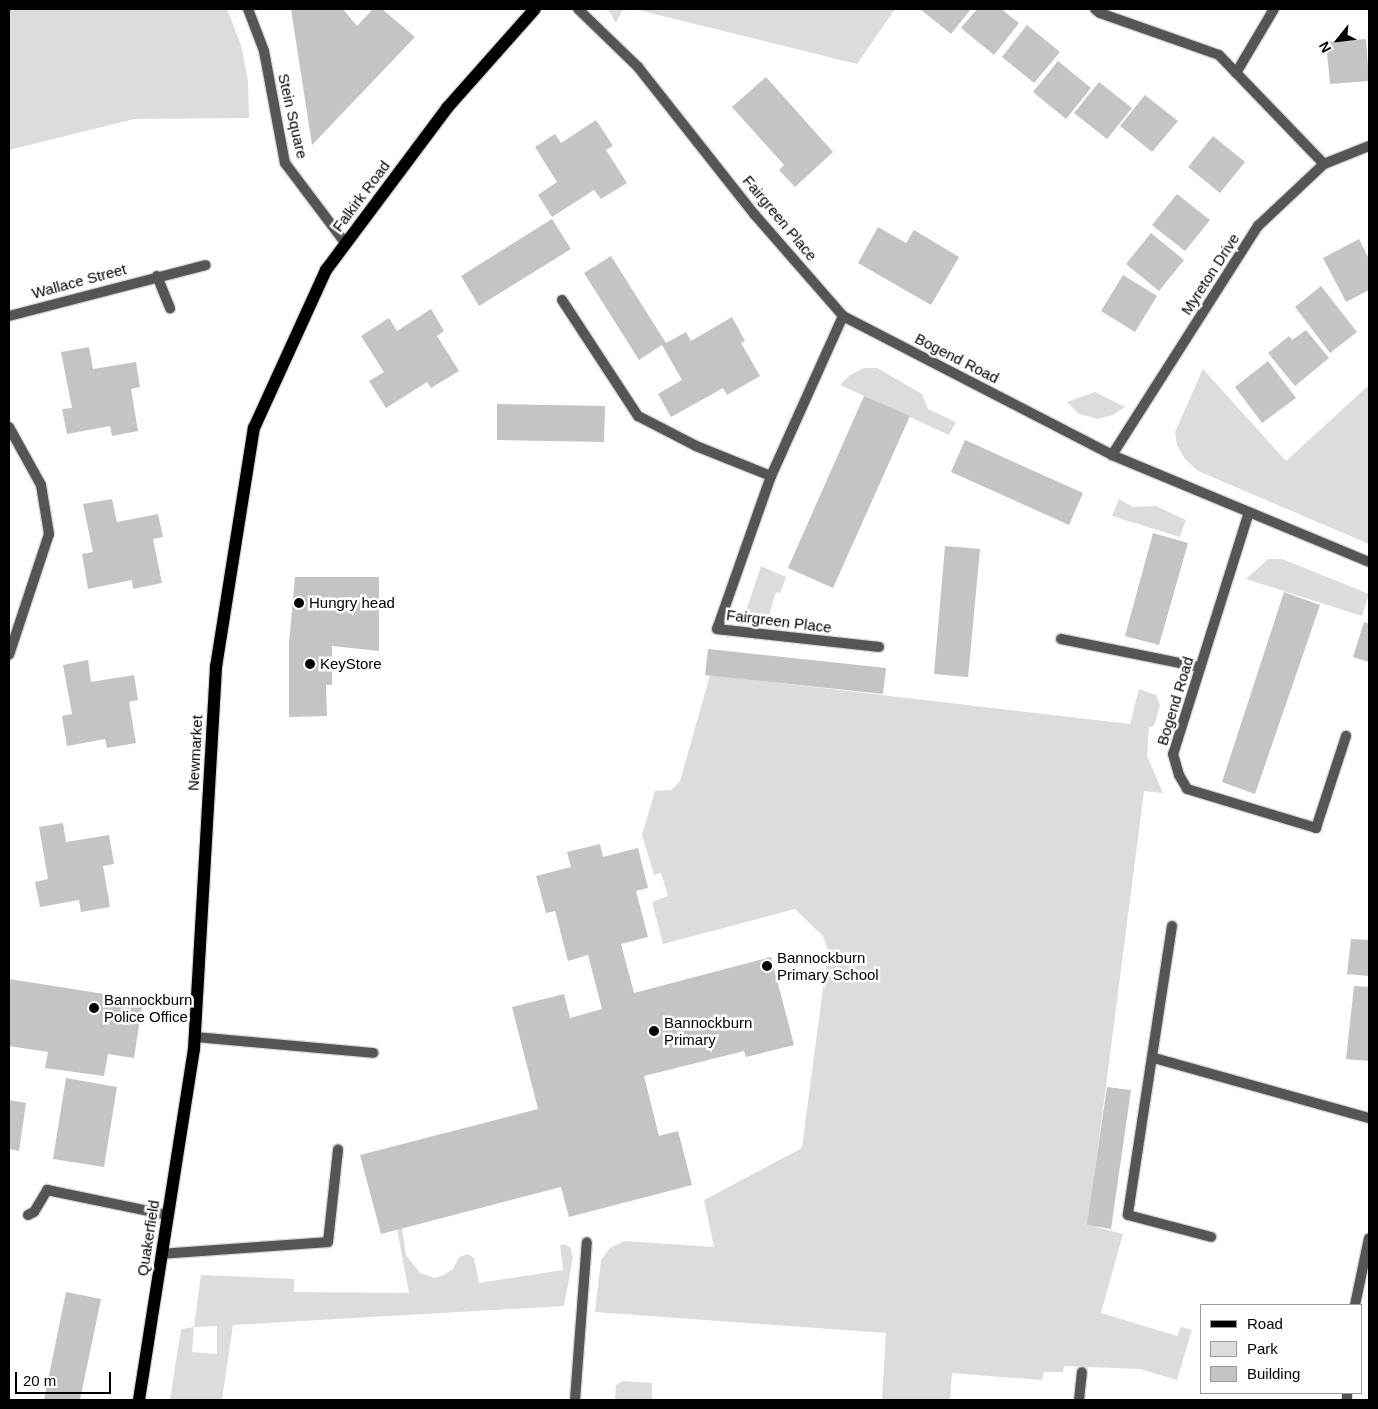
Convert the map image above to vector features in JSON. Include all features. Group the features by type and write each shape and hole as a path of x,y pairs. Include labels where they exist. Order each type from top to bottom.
{"main road":[{"name":"Falkirk Road","path":"254,428 326,270 447,108 535,9"},
{"name":"Newmarket","path":"190,1082 195,1037 216,667 254,428"},
{"name":"Quakerfield","path":"139,1400 190,1082"}],"street":[{"name":"Stein Square","path":"248,9 264,51 285,163 346,244"},
{"name":"Fairgreen Place","path":"578,9 638,67 755,215 843,316 771,476 717,629 879,647"},
{"path":"1096,9 1100,14 1219,55 1324,164"},
{"path":"1236,73 1274,9"},
{"name":"Myreton Drive","path":"1112,455 1258,226 1324,164 1369,146"},
{"name":"Wallace Street","path":"9,316 157,276 206,265"},
{"path":"157,276 170,309"},
{"path":"562,300 638,416 696,446 771,476"},
{"name":"Bogend Road","path":"843,316 1112,455 1369,562"},
{"path":"9,427 41,485 49,534 9,655"},
{"name":"Bogend Road","path":"1249,512 1173,754 1178,775 1187,789 1316,828 1346,736"},
{"path":"1061,639 1200,667"},
{"path":"1172,926 1154,1058 1128,1215 1211,1237"},
{"path":"195,1037 373,1053"},
{"path":"1154,1058 1369,1118"},
{"path":"161,1254 328,1242 338,1150"},
{"path":"28,1215 34,1212 47,1190 168,1215"},
{"path":"1355,1304 1359,1280 1367,1258 1369,1238"},
{"path":"575,1400 587,1242"},
{"path":"1079,1400 1082,1372"}],"green space":[{"path":"9,9 227,9 241,45 248,81 249,118 134,119 9,150"},
{"path":"608,9 623,9 616,23"},
{"path":"634,9 895,9 857,64"},
{"path":"864,368 877,368 922,394 928,409 956,422 949,435 840,385 850,375"},
{"path":"1203,369 1286,461 1369,385 1369,544 1198,471 1185,459 1177,445 1175,432"},
{"path":"1095,392 1125,407 1113,415 1098,419 1079,414 1067,402"},
{"path":"1119,499 1133,507 1156,506 1186,520 1180,537 1112,516"},
{"path":"1268,559 1282,559 1369,594 1362,616 1246,579"},
{"path":"761,566 786,577 780,593 776,592 769,616 764,621 751,615 747,608"},
{"path":"710,675 1130,724 1139,689 1156,695 1160,705 1154,726 1149,727 1147,756 1163,793 1144,791 1088,1225 1123,1234 1101,1313 1177,1336 1181,1327 1192,1330 1177,1380 1140,1369 1064,1366 1063,1372 1044,1372 1042,1380 952,1373 950,1400 882,1400 886,1333 595,1312 601,1260 610,1248 624,1241 714,1247 704,1200 802,1148 828,950 823,936 795,909 663,944 652,902 668,896 661,873 654,875 642,835 655,791 671,790 680,781"},
{"path":"402,1228 406,1255 420,1273 434,1278 444,1275 453,1269 459,1257 468,1254 474,1258 479,1283 563,1270 560,1245 564,1244 570,1247 573,1257 564,1306 233,1325 222,1400 170,1400 181,1329 194,1327 201,1275 294,1279 294,1292 409,1293 397,1229","holes":["217,1326 217,1354 192,1352 194,1327"]},
{"path":"623,1381 652,1383 652,1400 615,1400 616,1385"}],"building":[{"path":"291,9 343,9 357,26 373,9 382,9 415,37 312,145"},
{"path":"920,9 971,9 951,34"},
{"path":"977,9 1001,9 1019,23 994,55 961,28"},
{"path":"1027,25 1060,52 1034,83 1002,57"},
{"path":"1366,39 1369,81 1330,84 1326,42"},
{"path":"1058,61 1091,88 1066,119 1033,92"},
{"path":"766,77 833,152 795,187 779,170 784,165 732,107"},
{"path":"1099,82 1132,108 1107,139 1074,113"},
{"path":"1145,95 1178,121 1152,152 1120,126"},
{"path":"596,120 613,146 606,150 627,183 601,199 594,190 552,217 538,195 557,182 535,147 555,134 561,143"},
{"path":"1213,136 1245,162 1220,193 1188,167"},
{"path":"1177,194 1210,220 1185,251 1152,225"},
{"path":"552,219 571,249 479,306 461,276"},
{"path":"878,227 906,243 914,230 959,257 931,305 858,263"},
{"path":"1151,233 1184,260 1159,291 1126,264"},
{"path":"1359,239 1369,259 1369,290 1346,302 1323,258"},
{"path":"611,256 666,343 686,332 691,341 732,317 745,341 741,343 760,376 727,395 723,388 671,417 658,394 682,380 662,345 639,360 584,273"},
{"path":"1123,275 1157,296 1135,332 1101,311"},
{"path":"1321,286 1357,332 1330,353 1295,307"},
{"path":"431,309 444,331 437,336 459,371 431,388 427,382 386,408 369,381 384,372 361,336 389,318 397,331"},
{"path":"1306,330 1329,358 1295,386 1268,353 1289,336 1292,340"},
{"path":"89,347 93,369 136,362 140,387 131,389 138,431 112,436 110,426 67,434 62,409 72,408 61,352"},
{"path":"1268,361 1296,398 1262,423 1235,387"},
{"path":"864,396 910,416 833,588 788,568"},
{"path":"497,404 605,406 604,442 497,440"},
{"path":"965,440 1083,493 1069,525 951,472"},
{"path":"112,499 117,522 158,514 163,537 153,539 162,583 133,589 132,580 88,589 82,554 93,552 83,504"},
{"path":"1153,533 1188,543 1159,645 1125,636"},
{"path":"945,546 980,549 968,677 934,674"},
{"path":"295,577 379,577 379,651 332,646 332,685 326,685 327,716 289,717 289,643"},
{"path":"1284,592 1320,605 1255,794 1222,782"},
{"path":"1364,622 1369,624 1369,662 1353,657"},
{"path":"708,649 886,668 883,694 705,675"},
{"path":"88,660 91,682 134,675 138,700 129,702 136,743 107,748 105,739 67,746 62,716 72,714 63,665"},
{"path":"63,823 66,842 109,835 114,864 103,866 110,907 81,912 79,900 40,907 35,882 48,879 39,827"},
{"name":"Bannockburn Primary","path":"600,844 603,857 638,848 648,888 636,891 648,937 621,944 634,993 771,957 794,1045 746,1057 744,1051 644,1076 659,1136 678,1131 692,1185 569,1217 561,1187 381,1234 360,1155 538,1109 512,1007 564,994 570,1018 602,1009 588,955 568,961 555,911 546,913 536,876 571,867 567,852"},
{"path":"1351,939 1369,940 1369,976 1347,974"},
{"path":"9,979 143,1000 134,1058 108,1054 104,1076 45,1068 48,1052 9,1046"},
{"path":"1354,986 1369,987 1369,1061 1346,1059"},
{"path":"66,1078 117,1087 104,1167 53,1159"},
{"path":"1107,1087 1131,1090 1111,1229 1087,1225"},
{"path":"9,1100 26,1103 19,1151 9,1149"},
{"path":"66,1292 101,1299 80,1400 44,1400"}],"place":[{"name":"Hungry head","path":"299,603"},
{"name":"KeyStore","path":"310,664"},
{"name":"Bannockburn Primary School","path":"767,966"},
{"name":"Bannockburn Police Office","path":"94,1008"},
{"name":"Bannockburn Primary","path":"654,1031"}]}
